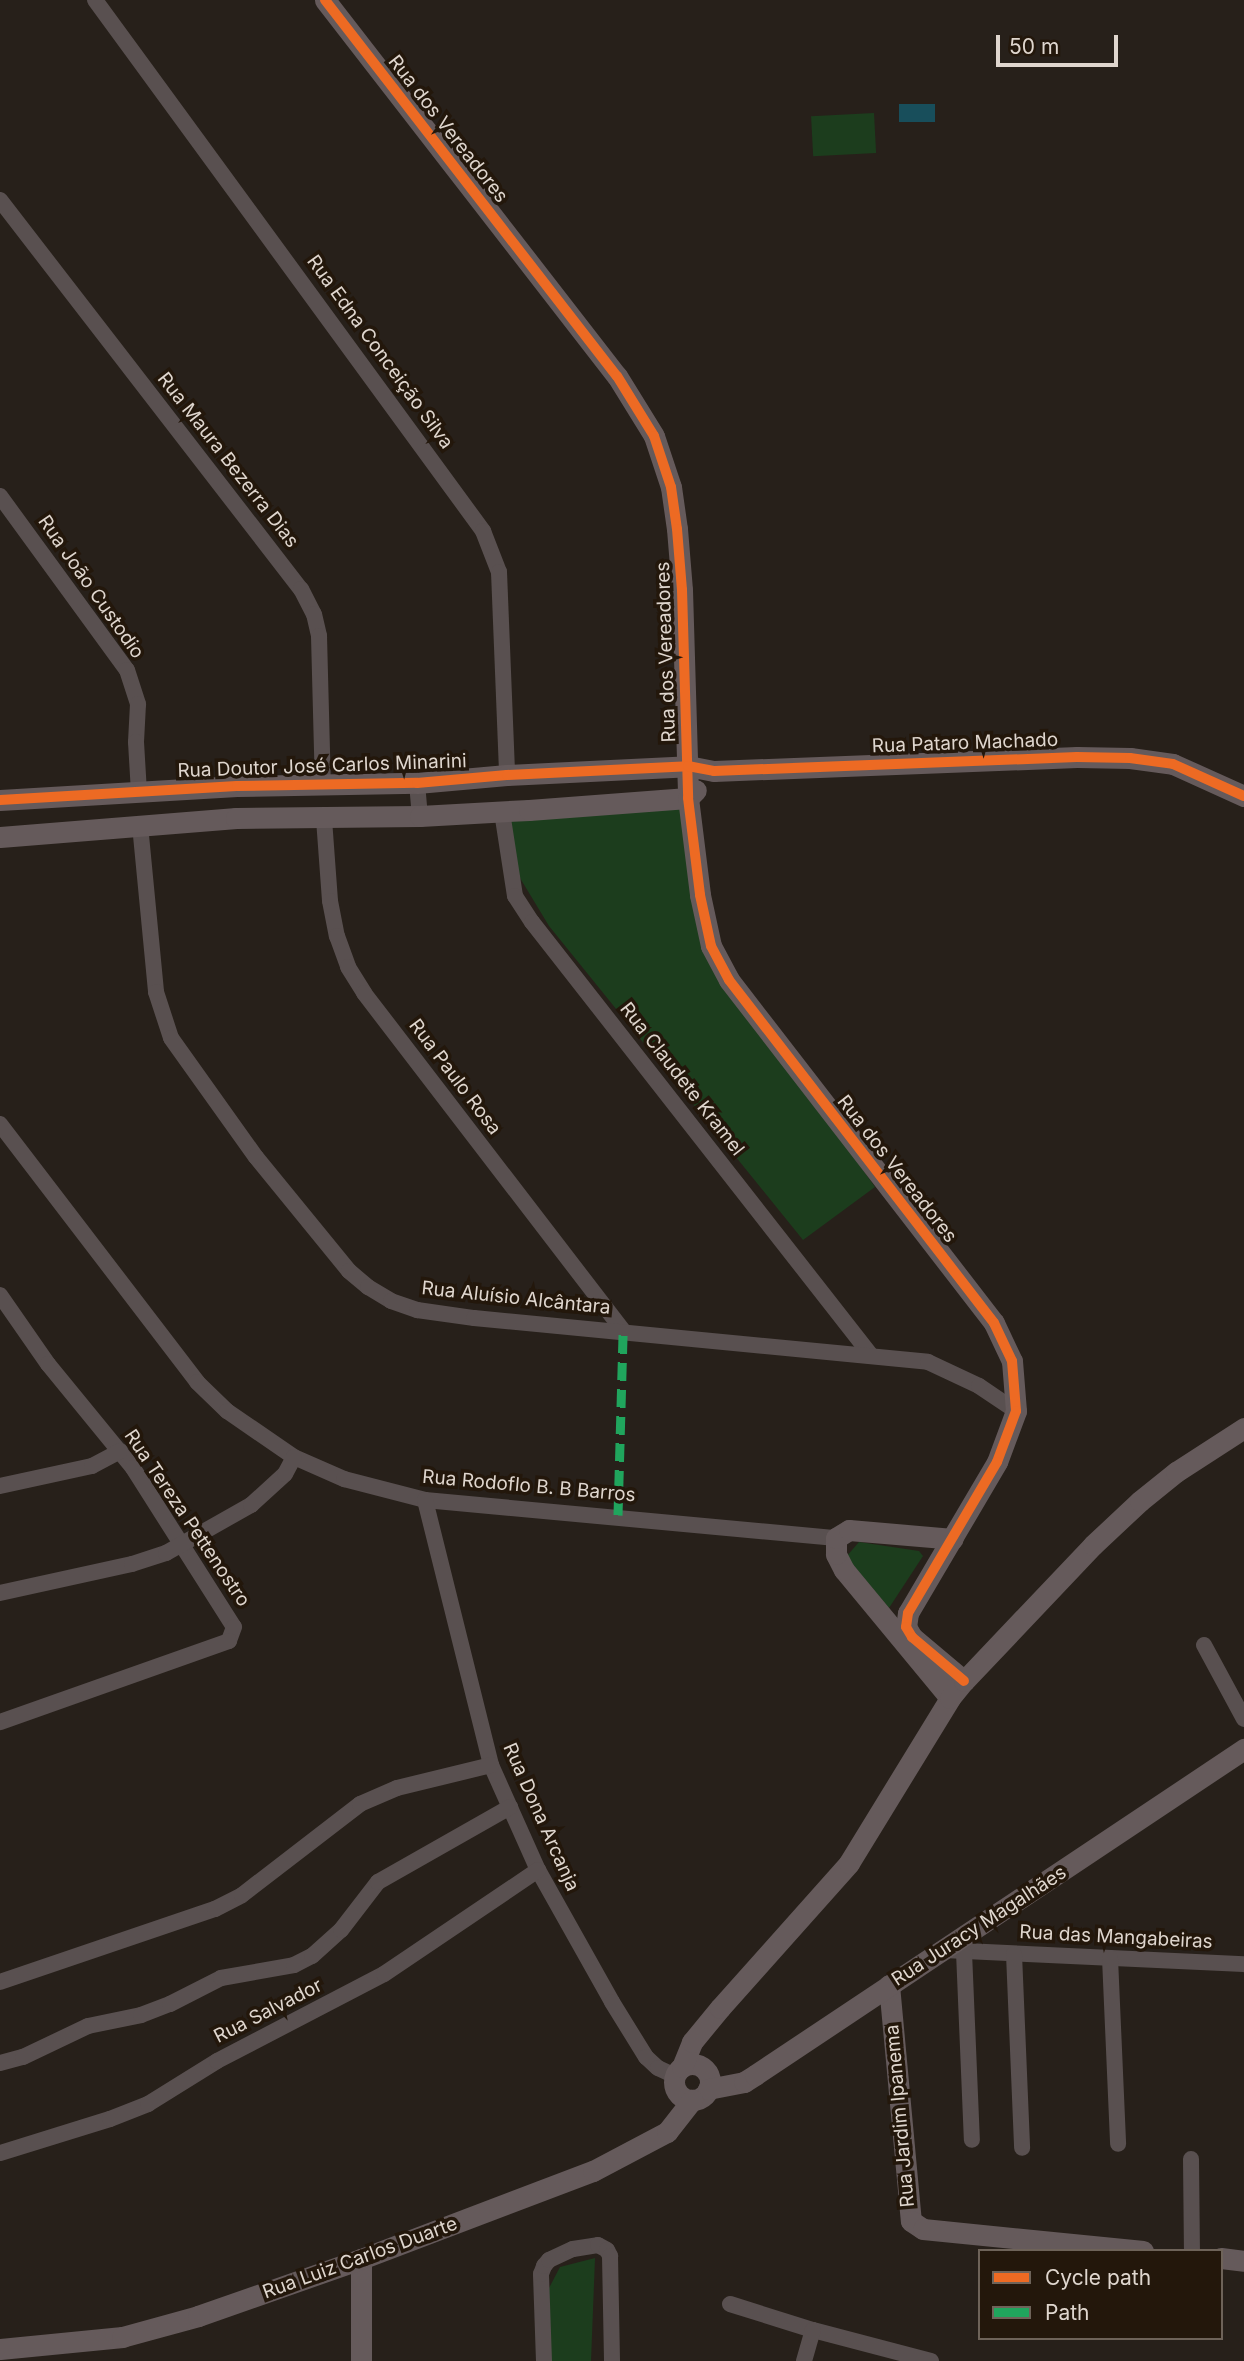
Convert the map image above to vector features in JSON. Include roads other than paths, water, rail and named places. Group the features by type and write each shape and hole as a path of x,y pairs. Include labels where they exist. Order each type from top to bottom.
{"street":[{"name":"Rua Edna Conceição Silva","path":"95,0 483,531 499,572 507,775"},
{"name":"Rua dos Vereadores","path":"325,0 617,376 654,436 671,487 677,529 682,590 688,798 700,895 711,946 729,980 994,1323 1012,1360 1016,1411 996,1462 908,1613 906,1628 957,1690"},
{"name":"Rua Maura Bezerra Dias","path":"0,200 306,597 320,636 323,784"},
{"name":"Rua João Custodio","path":"0,496 127,670 138,704 136,742 139,792"},
{"name":"Rua Pataro Machado","path":"688,766 714,771 1066,757 1130,758 1174,764 1242,794"},
{"name":"Rua Doutor José Carlos Minarini","path":"0,800 237,786 417,783 507,775 688,766"},
{"path":"0,837 236,818 420,816 688,798 714,771"},
{"path":"417,783 420,816"},
{"path":"236,818 237,786"},
{"name":"Rua Claudete Kramel","path":"502,811 515,896 532,922 870,1354"},
{"name":"Rua Paulo Rosa","path":"324,819 330,901 337,936 348,967 364,993 623,1331"},
{"name":"Rua Aluísio Alcântara","path":"140,825 156,992 171,1038 257,1157 349,1271 391,1301 417,1310 928,1362 979,1386 1016,1411"},
{"name":"Rua Rodoflo B. B Barros","path":"0,1124 197,1382 248,1427 294,1457 344,1479 425,1500 835,1538"},
{"name":"Rua Tereza Pettenostro","path":"0,1294 48,1364 120,1451 183,1544 234,1627 229,1641 0,1722"},
{"path":"702,2087 677,2092 679,2071 692,2042 849,1863 957,1690 1093,1545 1140,1501 1176,1472 1244,1428"},
{"path":"0,1486 92,1466 120,1451"},
{"path":"0,1593 132,1564 183,1544 251,1505 285,1474 294,1457"},
{"name":"Rua Dona Arcanja","path":"425,1500 491,1765 538,1870 646,2057 658,2068 679,2071"},
{"path":"953,1539 849,1530 835,1538 836,1554 844,1570 957,1690"},
{"path":"1204,1645 1244,1718"},
{"name":"Rua Juracy Magalhães","path":"702,2087 744,2081 889,1985 954,1951 1244,1749"},
{"path":"2,1979 215,1909 242,1895 360,1804 397,1788 491,1765"},
{"path":"0,2063 23,2057 88,2026 141,2015 170,2004 221,1978 294,1965 312,1956 341,1930 378,1882 510,1807"},
{"name":"Rua Salvador","path":"0,2152 110,2119 148,2104 249,2043 384,1974 538,1870"},
{"path":"954,1951 972,2140"},
{"name":"Rua das Mangabeiras","path":"954,1951 1244,1964"},
{"path":"1014,1954 1023,2148"},
{"path":"1110,1958 1118,2144"},
{"name":"Rua Jardim Ipanema","path":"889,1985 911,2221 923,2229 1123,2249"},
{"path":"702,2087 709,2023"},
{"path":"679,2071 695,2064 702,2087"},
{"name":"Rua Luiz Carlos Duarte","path":"0,2349 82,2343 131,2335 198,2316 361,2259 593,2171 667,2132 702,2087"},
{"path":"1191,2159 1192,2249"},
{"path":"544,2361 541,2274 544,2266 549,2260 573,2249 598,2245 607,2250 610,2256 612,2361"},
{"path":"1223,2258 1244,2261"},
{"path":"361,2259 362,2361"},
{"path":"730,2304 813,2330 931,2361"},
{"path":"804,2361 813,2330"}],"water":[{"path":"899,104 935,104 935,122 899,122"}]}
